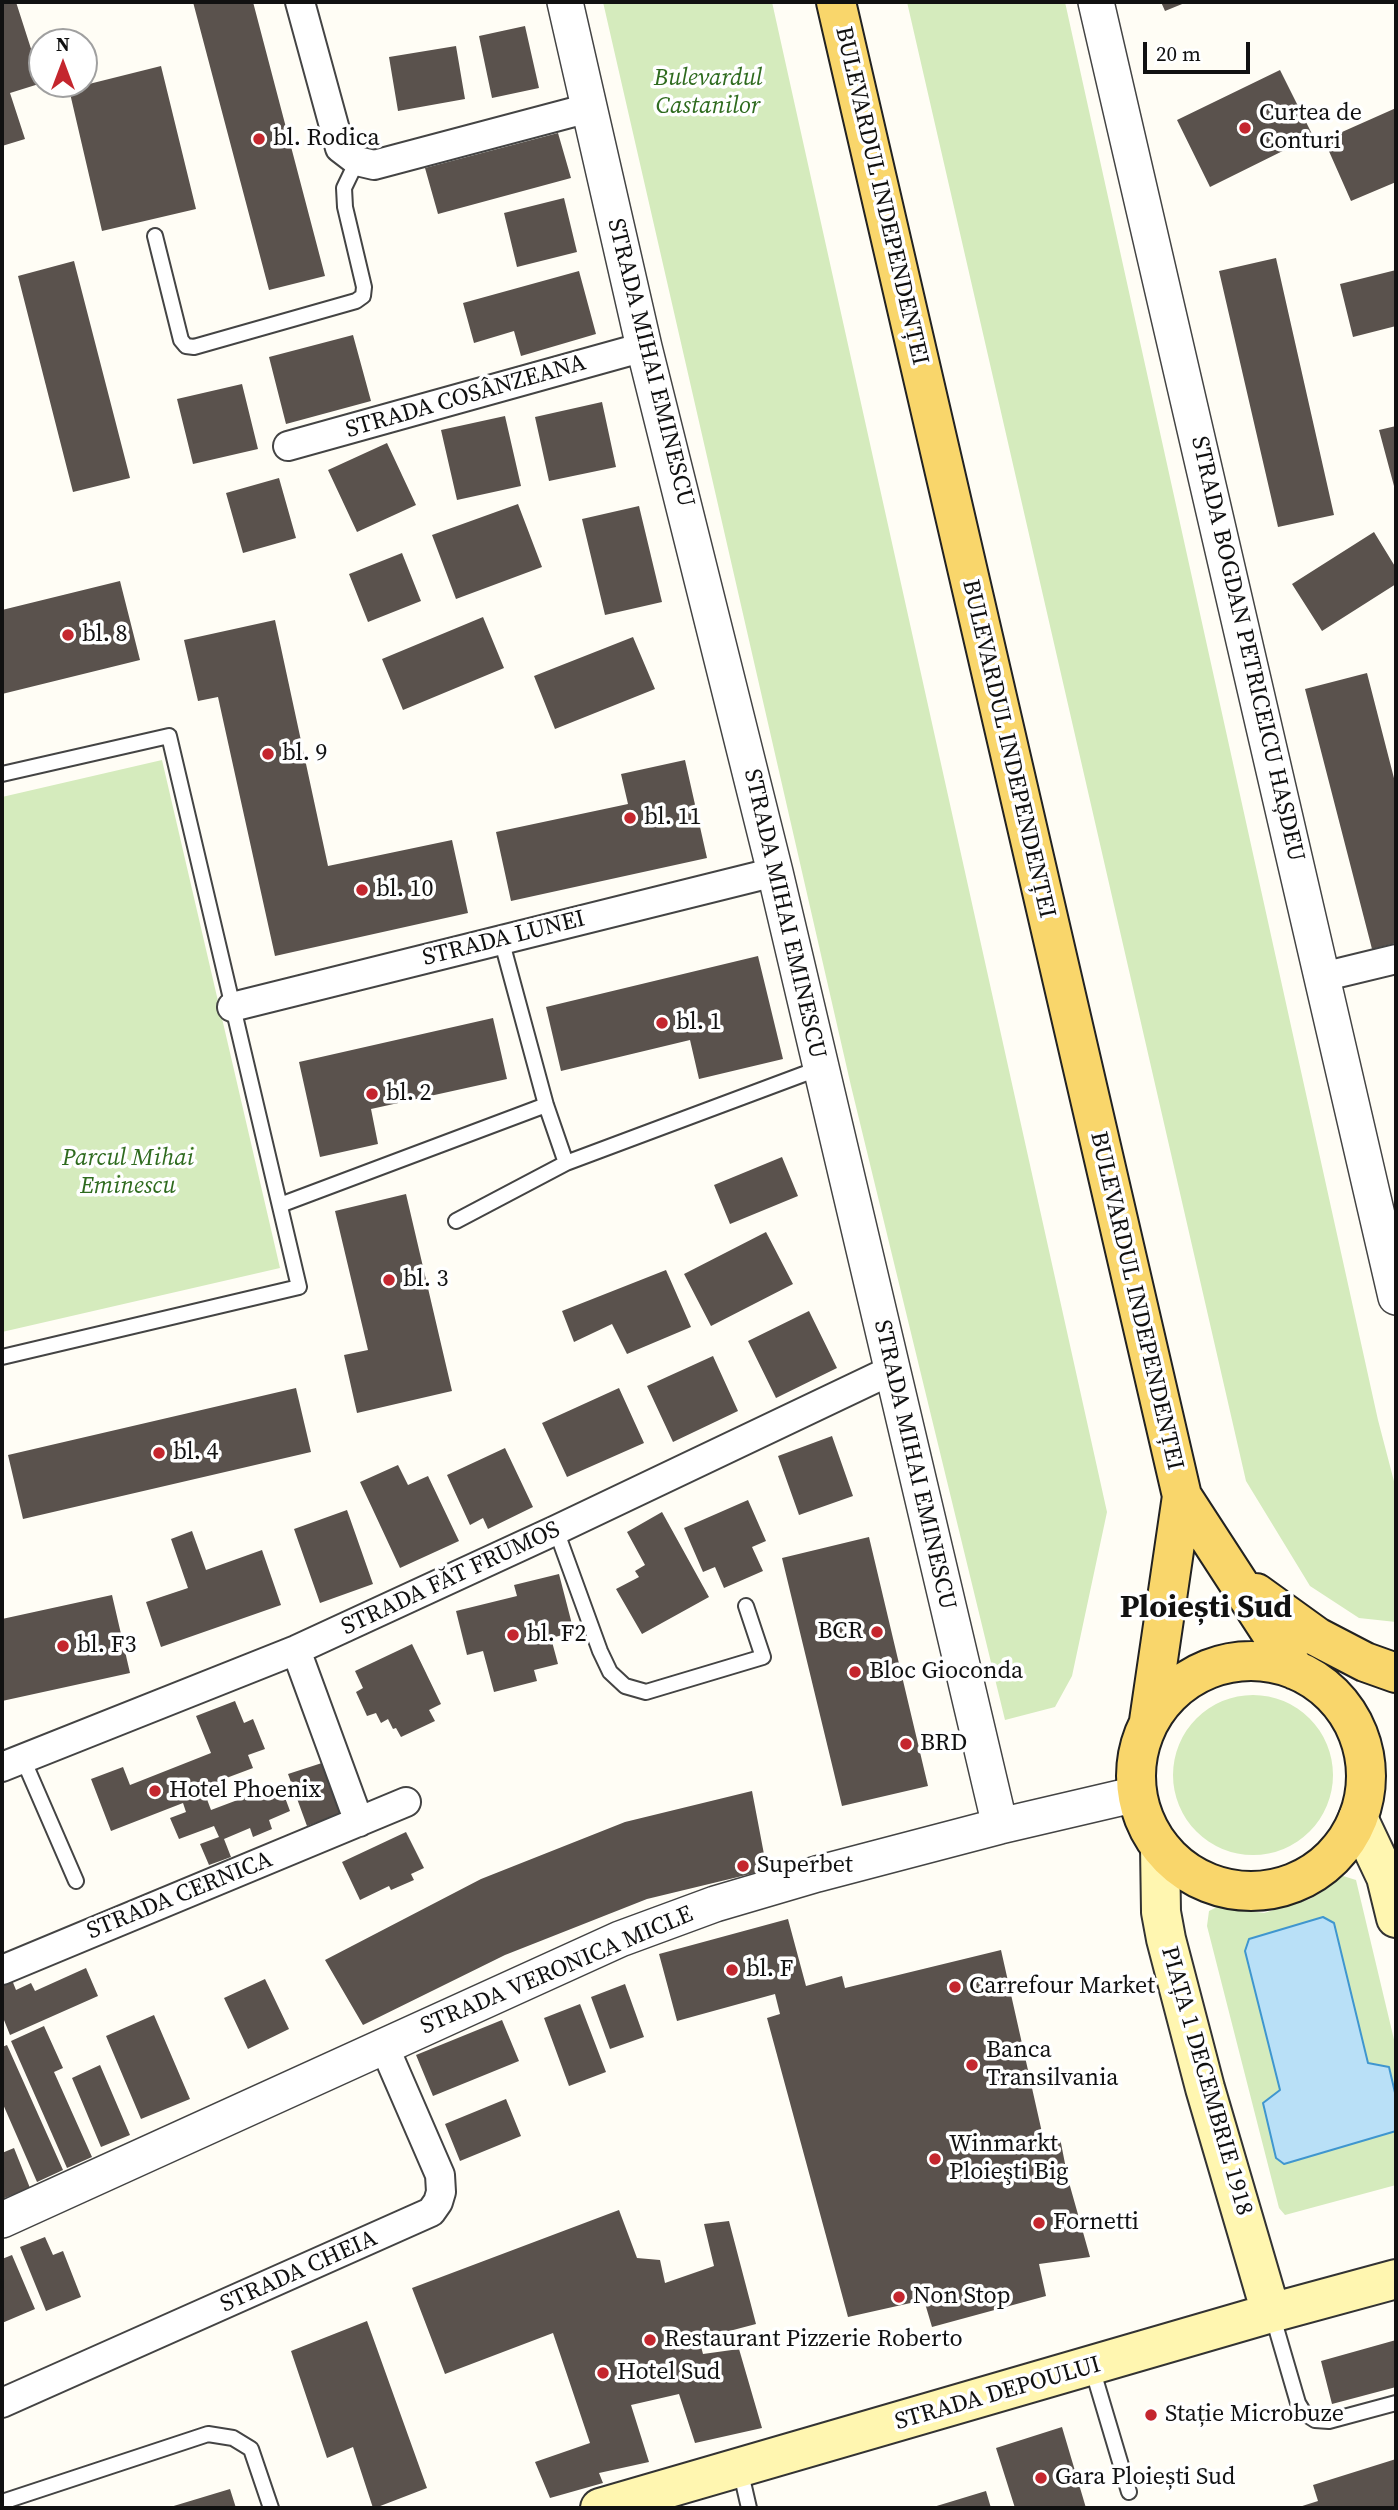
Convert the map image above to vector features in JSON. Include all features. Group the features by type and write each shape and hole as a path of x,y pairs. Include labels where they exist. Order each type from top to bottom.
{"main road":[{"name":"BULEVARDUL INDEPENDENȚEI","path":"836,2 1182,1496 1303,1673"},
{"name":"BULEVARDUL INDEPENDENȚEI","path":"1149,1721 1182,1496"},
{"path":"1233,1574 1317,1637 1365,1662 1396,1673"},
{"name":"BULEVARDUL INDEPENDENȚEI","path":"1262,1662 1303,1673 1324,1687 1344,1708 1360,1739 1366,1772 1361,1808 1340,1850 1311,1874 1277,1888 1239,1891 1203,1881 1172,1861 1160,1847 1149,1831 1136,1794 1135,1769 1139,1744 1149,1721 1169,1694 1197,1674 1229,1663 1262,1662"},
{"path":"1303,1673 1396,1686"},
{"path":"1396,1772 1361,1808 1386,1877 1396,1918"},
{"name":"PIAȚA 1 DECEMBRIE 1918","path":"1160,1847 1161,1912 1166,1939 1205,2088 1271,2313"},
{"name":"STRADA DEPOULUI","path":"600,2508 1396,2279"}],"street":[{"path":"300,2 340,148 357,161 373,165 589,108"},
{"name":"STRADA MIHAI EMINESCU","path":"565,2 644,347 775,872 1000,1826"},
{"name":"STRADA BOGDAN PETRICEICU HAȘDEU","path":"1096,2 1396,1297"},
{"name":"STRADA COSÂNZEANA","path":"288,446 644,347"},
{"name":"STRADA LUNEI","path":"232,1007 775,872"},
{"path":"1322,977 1396,959"},
{"name":"STRADA FĂT FRUMOS","path":"13,1763 296,1650 556,1531 892,1370"},
{"path":"296,1650 359,1822"},
{"name":"STRADA VERONICA MICLE","path":"2,2220 620,1939 715,1904 817,1874 1136,1794"},
{"name":"STRADA CERNICA","path":"2,1970 405,1801"},
{"name":"STRADA CHEIA","path":"2,2403 431,2212 441,2192 440,2175 384,2046"}],"lane":[{"path":"155,236 181,340 186,346 194,347 356,301 363,296 364,287 345,207 344,188 357,161"},
{"path":"2,774 169,736 299,1287 2,1357"},
{"path":"501,939 546,1105 566,1163"},
{"path":"456,1221 566,1163 820,1069"},
{"path":"280,1206 546,1105"},
{"path":"556,1531 600,1651 610,1672 625,1686 646,1692 763,1657 746,1606"},
{"path":"13,1763 76,1881"},
{"path":"1271,2313 1298,2403 1304,2413 1315,2420 1329,2421 1396,2403"},
{"path":"1091,2367 1129,2492"},
{"path":"2,2502 208,2434 233,2438 251,2449 271,2508"},
{"path":"740,2468 749,2508"}],"green space":[{"name":"Bulevardul Castanilor","path":"603,2 772,2 1107,1512 1072,1676 1055,1707 1005,1720 851,1086"},
{"path":"907,2 1065,2 1378,1420 1396,1489 1396,1622 1359,1618 1310,1586 1246,1481"},
{"name":"Parcul Mihai Eminescu","path":"162,760 280,1268 2,1332 2,797"},
{"path":"1253,1695 1284,1701 1310,1718 1327,1744 1333,1775 1327,1806 1310,1832 1284,1849 1253,1855 1222,1849 1196,1832 1179,1806 1173,1775 1179,1744 1196,1718 1222,1701"},
{"path":"1340,1875 1356,1880 1396,2048 1396,2185 1285,2215 1279,2208 1207,1926 1209,1911 1219,1906 1264,1913 1310,1899 1328,1888"}],"water":[{"path":"1323,1917 1334,1923 1368,2063 1389,2067 1396,2097 1396,2131 1284,2164 1276,2158 1263,2103 1280,2090 1245,1951 1249,1939"}],"building":[{"path":"2,2 16,2 28,39 28,87 10,93 25,139 2,146"},
{"name":"bl. Rodica","path":"193,2 253,2 325,276 269,290"},
{"path":"1161,2 1187,2 1165,11"},
{"path":"525,26 539,88 492,98 479,36"},
{"path":"456,46 465,99 398,111 389,57"},
{"path":"161,66 196,209 102,231 71,98 98,98 98,82"},
{"name":"Curtea de Conturi","path":"1280,70 1313,136 1210,187 1177,120"},
{"path":"1396,108 1396,182 1351,201 1324,140"},
{"path":"558,133 571,178 438,214 425,168"},
{"path":"564,198 577,252 517,267 504,213"},
{"path":"1276,258 1334,515 1278,527 1219,271"},
{"path":"74,261 130,478 73,492 18,276"},
{"path":"1396,270 1396,326 1353,337 1340,284"},
{"path":"579,271 596,334 521,356 514,331 474,343 463,303"},
{"path":"353,335 371,401 286,424 269,357"},
{"path":"242,384 258,449 193,464 177,399"},
{"path":"602,402 616,467 549,481 535,417"},
{"path":"505,416 521,486 457,500 441,430"},
{"path":"1396,426 1396,485 1394,486 1379,430"},
{"path":"387,443 416,505 357,532 328,470"},
{"path":"279,478 296,538 243,553 226,493"},
{"path":"518,504 542,567 456,599 432,535"},
{"path":"639,506 662,602 605,615 582,519"},
{"path":"1374,532 1396,568 1396,584 1322,631 1292,584"},
{"path":"402,553 421,601 368,622 349,574"},
{"name":"bl. 8","path":"120,581 140,660 2,694 2,610"},
{"path":"483,617 504,668 403,710 382,659"},
{"path":"275,620 328,866 452,840 468,913 275,956 218,697 198,701 184,640"},
{"path":"633,637 655,689 555,729 534,676"},
{"path":"1367,673 1396,786 1396,943 1372,949 1305,689"},
{"name":"bl. 11","path":"685,760 707,858 511,901 496,832 628,804 621,774"},
{"name":"bl. 1","path":"758,956 783,1059 699,1079 690,1040 561,1071 546,1007"},
{"name":"bl. 2","path":"493,1018 507,1079 371,1109 378,1144 320,1157 299,1062"},
{"path":"782,1157 798,1196 730,1224 714,1185"},
{"name":"bl. 3","path":"406,1194 452,1391 357,1413 344,1355 368,1350 335,1211"},
{"path":"766,1232 793,1284 711,1326 684,1274"},
{"path":"666,1270 691,1327 627,1354 612,1324 574,1342 562,1311"},
{"path":"809,1311 837,1368 776,1398 748,1341"},
{"path":"713,1356 738,1411 673,1442 647,1386"},
{"name":"bl. 4","path":"296,1388 311,1452 23,1519 8,1455"},
{"path":"619,1388 644,1443 567,1477 542,1423"},
{"path":"832,1436 853,1496 799,1515 778,1456"},
{"path":"505,1448 533,1507 488,1529 483,1518 470,1525 447,1475"},
{"path":"398,1465 408,1485 428,1476 459,1541 400,1568 360,1482"},
{"path":"748,1500 766,1541 752,1547 763,1571 724,1588 715,1567 703,1572 684,1528"},
{"path":"347,1510 373,1584 320,1603 294,1529"},
{"path":"662,1512 709,1597 642,1634 616,1589 639,1577 635,1571 645,1565 627,1532"},
{"path":"192,1531 206,1570 262,1550 281,1605 161,1647 146,1602 188,1588 171,1539"},
{"name":"Bloc Gioconda","path":"869,1537 928,1786 842,1806 782,1558"},
{"name":"bl. F2","path":"559,1574 574,1632 551,1638 558,1664 534,1670 537,1681 494,1692 483,1651 467,1655 456,1611 517,1596 514,1585"},
{"name":"bl. F3","path":"112,1595 130,1673 2,1701 2,1619"},
{"path":"412,1644 441,1704 429,1710 435,1721 401,1737 388,1719 381,1723 376,1713 367,1716 356,1692 363,1688 355,1671"},
{"path":"235,1701 244,1723 253,1719 265,1749 248,1755 253,1768 221,1780 224,1787 205,1794 211,1810 280,1784 290,1811 269,1820 272,1829 253,1837 250,1828 224,1839 231,1857 209,1865 200,1844 219,1837 214,1826 179,1839 170,1818 186,1812 183,1803 111,1831 91,1779 123,1767 130,1785 211,1753 196,1716"},
{"path":"325,1762 343,1813 307,1826 288,1774"},
{"path":"752,1791 767,1870 647,1899 505,1955 363,2025 325,1960 481,1879 625,1822"},
{"path":"406,1832 424,1868 411,1874 414,1880 391,1890 389,1886 360,1900 342,1862"},
{"name":"Winmarkt Ploieşti Big","path":"788,1919 806,1986 842,1976 845,1988 1001,1950 1043,2137 1060,2138 1068,2179 1090,2257 1039,2264 1046,2296 932,2327 924,2300 848,2317 767,2018 780,2014 775,1994 677,2021 659,1954"},
{"path":"86,1968 98,1996 10,2035 2,2015 2,1979 10,1975 16,1990 31,1983 35,1991"},
{"path":"265,1979 289,2029 248,2049 224,1998"},
{"path":"625,1984 644,2037 610,2049 591,1997"},
{"path":"580,2004 606,2072 569,2086 544,2018"},
{"path":"154,2015 190,2099 141,2119 106,2036"},
{"path":"502,2020 519,2061 433,2096 416,2055"},
{"path":"44,2026 63,2068 54,2072 92,2157 67,2168 11,2041"},
{"path":"7,2045 63,2170 37,2182 2,2102 2,2047"},
{"path":"100,2065 130,2135 101,2147 72,2078"},
{"path":"506,2099 521,2136 460,2161 445,2124"},
{"path":"14,2148 30,2188 2,2199 2,2153"},
{"path":"619,2210 637,2258 660,2260 665,2283 714,2266 704,2224 729,2221 756,2324 699,2339 703,2354 739,2349 762,2428 695,2443 679,2394 631,2405 649,2462 599,2473 603,2483 550,2498 535,2462 590,2443 553,2333 445,2374 412,2288"},
{"path":"45,2237 53,2255 63,2251 81,2297 46,2311 20,2247"},
{"path":"12,2255 35,2309 2,2323 2,2259"},
{"path":"367,2321 427,2488 375,2508 353,2447 327,2458 291,2351"},
{"path":"1396,2340 1396,2387 1332,2404 1321,2361"},
{"name":"Gara Ploiești Sud","path":"1062,2427 1086,2508 1015,2508 996,2448"},
{"name":"Gara Ploiești Sud","path":"1396,2459 1396,2508 1296,2508 1318,2501 1313,2485"},
{"path":"230,2489 236,2508 167,2508"},
{"path":"986,2491 991,2508 930,2508"}],"place":[{"name":"Curtea de Conturi","path":"1245,128"},
{"name":"bl. Rodica","path":"259,139"},
{"name":"bl. 8","path":"68,635"},
{"name":"bl. 9","path":"268,754"},
{"name":"bl. 11","path":"630,818"},
{"name":"bl. 10","path":"362,890"},
{"name":"bl. 1","path":"662,1023"},
{"name":"bl. 2","path":"372,1094"},
{"name":"bl. 3","path":"389,1280"},
{"name":"bl. 4","path":"159,1453"},
{"name":"BCR","path":"877,1632"},
{"name":"bl. F2","path":"513,1635"},
{"name":"bl. F3","path":"63,1646"},
{"name":"Bloc Gioconda","path":"855,1672"},
{"name":"BRD","path":"906,1744"},
{"name":"Hotel Phoenix","path":"155,1791"},
{"name":"Superbet","path":"743,1866"},
{"name":"bl. F","path":"732,1970"},
{"name":"Carrefour Market","path":"955,1987"},
{"name":"Banca Transilvania","path":"972,2065"},
{"name":"Winmarkt Ploieşti Big","path":"935,2159"},
{"name":"Fornetti","path":"1039,2223"},
{"name":"Non Stop","path":"899,2297"},
{"name":"Restaurant Pizzerie Roberto","path":"650,2340"},
{"name":"Hotel Sud","path":"603,2373"},
{"name":"Stație Microbuze","path":"1151,2415"},
{"name":"Gara Ploiești Sud","path":"1041,2478"}],"district":[{"name":"Ploiești Sud","path":"1206,1609"}]}
